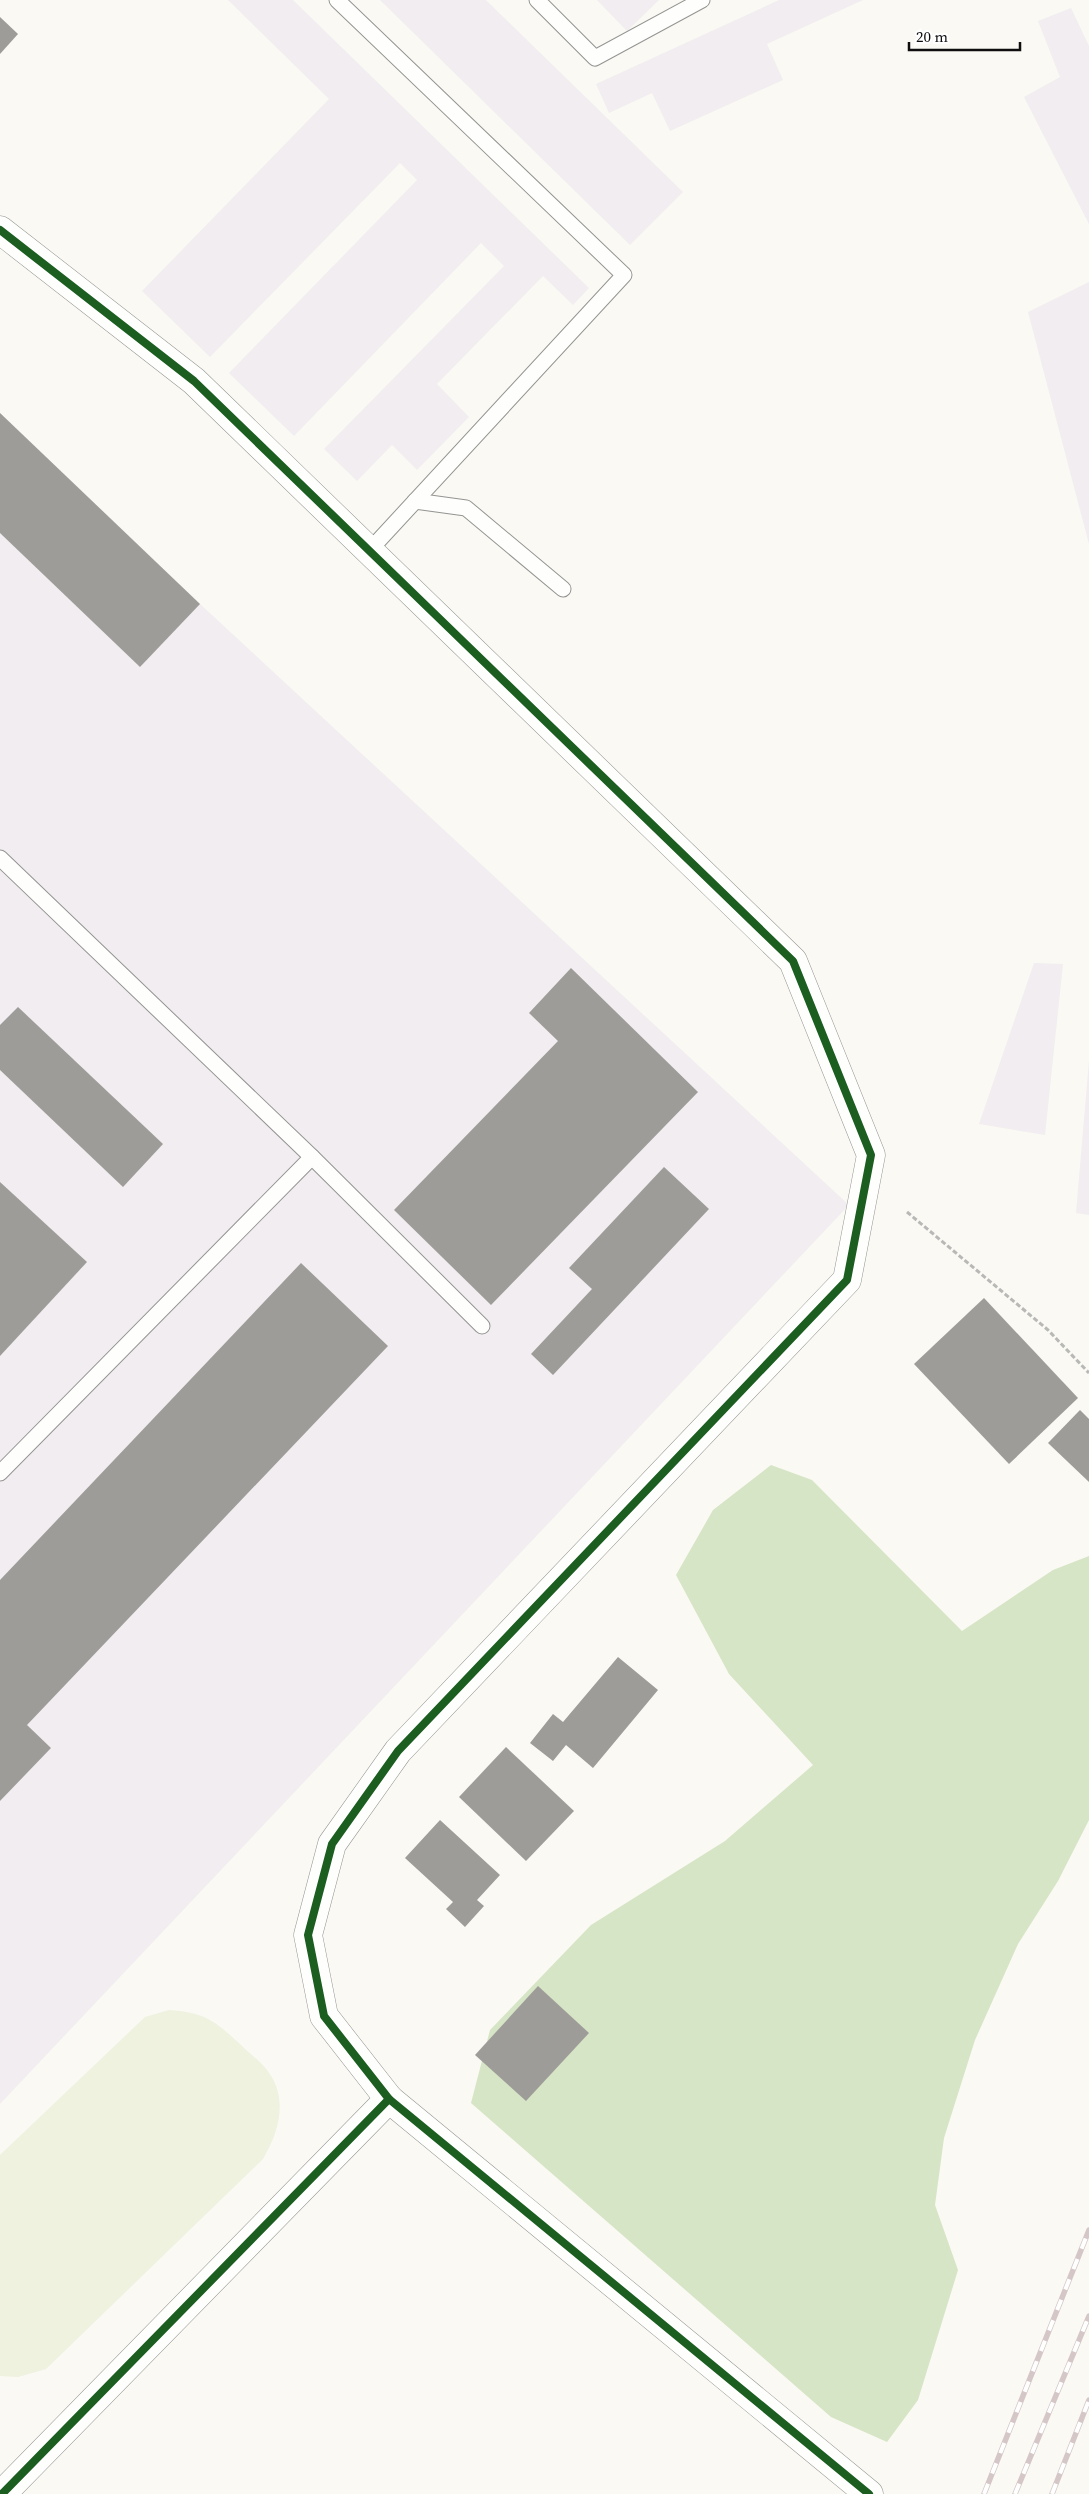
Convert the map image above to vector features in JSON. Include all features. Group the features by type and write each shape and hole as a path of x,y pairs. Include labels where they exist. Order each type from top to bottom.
{"street":[{"path":"0,230 194,381 793,961 871,1155 847,1280 398,1751 332,1844 308,1935 324,2016 389,2099 869,2494"},
{"path":"2,2494 389,2099"}],"lane":[{"path":"337,0 624,275 369,551"},
{"path":"537,0 596,58 702,0"},
{"path":"415,501 466,508 563,588"},
{"path":"0,858 312,1157 482,1326"},
{"path":"0,1472 312,1157"}],"path":[{"path":"907,1212 1048,1330 1089,1373"}],"shaded area":[{"path":"228,0 293,0 589,288 573,305 543,276 437,384 469,417 417,470 392,445 357,481 324,449 504,266 481,243 294,436 229,373 417,180 400,163 210,357 142,291 329,99"},
{"path":"380,0 486,0 683,192 630,245"},
{"path":"597,0 659,0 627,31"},
{"path":"779,0 863,0 767,44 783,80 670,131 652,93 609,113 596,84"},
{"path":"1071,8 1089,46 1089,224 1024,97 1060,77 1038,21"},
{"path":"1089,282 1089,544 1028,312"},
{"path":"0,413 200,604 849,1205 0,2104"},
{"path":"1034,963 1063,964 1045,1135 979,1124"},
{"path":"1089,1061 1089,1215 1076,1213"}],"green space":[{"path":"771,1465 812,1480 962,1631 1053,1570 1089,1556 1089,1820 1058,1881 1018,1944 975,2040 944,2138 935,2205 958,2270 918,2400 887,2442 831,2417 471,2103 490,2030 591,1925 725,1841 813,1765 729,1674 676,1575 713,1510"},
{"path":"169,2010 193,2013 217,2024 267,2070 274,2081 280,2103 277,2126 269,2149 263,2159 46,2369 18,2377 0,2376 0,2155 145,2017"}],"building":[{"path":"0,17 18,34 0,54"},
{"path":"0,413 200,604 140,667 0,533"},
{"path":"571,968 698,1092 491,1305 394,1210 558,1041 529,1013"},
{"path":"18,1007 163,1144 123,1187 0,1070 0,1025"},
{"path":"664,1167 709,1209 553,1375 531,1354 592,1289 569,1268"},
{"path":"0,1182 87,1262 0,1356"},
{"path":"301,1263 388,1346 27,1725 51,1748 0,1801 0,1580"},
{"path":"984,1298 1078,1398 1009,1464 914,1364"},
{"path":"1080,1410 1089,1419 1089,1482 1048,1443"},
{"path":"618,1657 658,1690 593,1768 566,1745 553,1761 530,1743 553,1714 563,1722"},
{"path":"506,1747 574,1811 526,1861 459,1797"},
{"path":"440,1820 500,1875 477,1900 484,1906 465,1927 446,1909 453,1902 405,1858"},
{"path":"538,1986 589,2033 526,2101 475,2055"}],"railway":[{"path":"984,2494 1089,2230"},
{"path":"1015,2494 1089,2316"},
{"path":"1052,2494 1089,2400"}],"cycle path":[{"path":"0,230 194,381 793,961 871,1155 847,1280 398,1751 332,1844 308,1935 324,2016 389,2099"},
{"path":"2,2494 389,2099 869,2494"}]}
